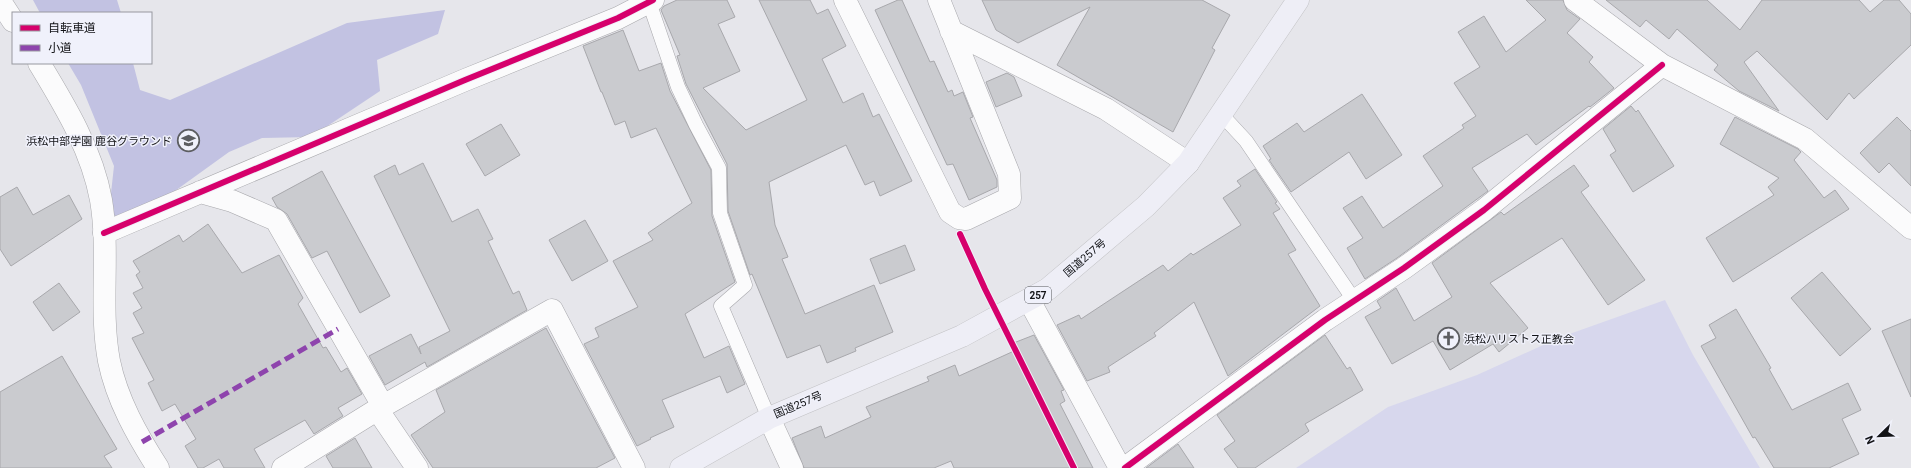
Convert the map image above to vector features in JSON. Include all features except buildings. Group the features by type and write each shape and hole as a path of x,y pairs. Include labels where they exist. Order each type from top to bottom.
{"highway":[{"name":"国道257号","path":"681,468 769,418 962,336 1048,289 1140,210 1188,163 1298,0"}],"street":[{"path":"845,0 950,212 959,218 966,219 1010,198 1009,174 939,0"},
{"path":"1575,0 1662,65 1805,139 1911,228"},
{"path":"0,1 12,19"},
{"path":"104,233 465,80 618,18 651,1"},
{"path":"951,31 1106,109 1188,163"},
{"path":"40,64 64,104 90,158 101,201 104,233 105,323 109,361 123,405 135,431 158,468"},
{"path":"1125,468 1354,300 1404,268 1484,210 1662,65"},
{"path":"200,192 232,201 276,220 380,408 417,468"},
{"path":"1029,300 1120,468"},
{"path":"283,468 380,408 552,310 634,468"},
{"path":"769,418 792,468"}],"lane":[{"path":"651,1 678,87 719,168 720,214 745,285 721,306 769,418"},
{"path":"1221,114 1246,141 1354,300"}],"shaded area":[{"path":"33,0 117,0 121,12 39,12"},
{"path":"445,10 438,34 377,60 380,91 311,137 262,138 229,152 161,201 120,220 109,211 114,166 81,85 69,64 133,64 140,90 170,100 347,23"},
{"path":"1665,300 1693,355 1760,468 1296,468 1388,407 1477,375 1561,337"}],"marked path":[{"path":"142,442 338,329"}],"cycle path":[{"path":"104,233 465,80 618,18 653,0"},
{"path":"1125,468 1325,320 1404,268 1484,210 1662,65"},
{"path":"960,234 985,289 1074,468"}],"place":[{"name":"浜松中部学園 鹿谷グラウンド","path":"188,141"},
{"name":"浜松ハリストス正教会","path":"1448,339"}]}
